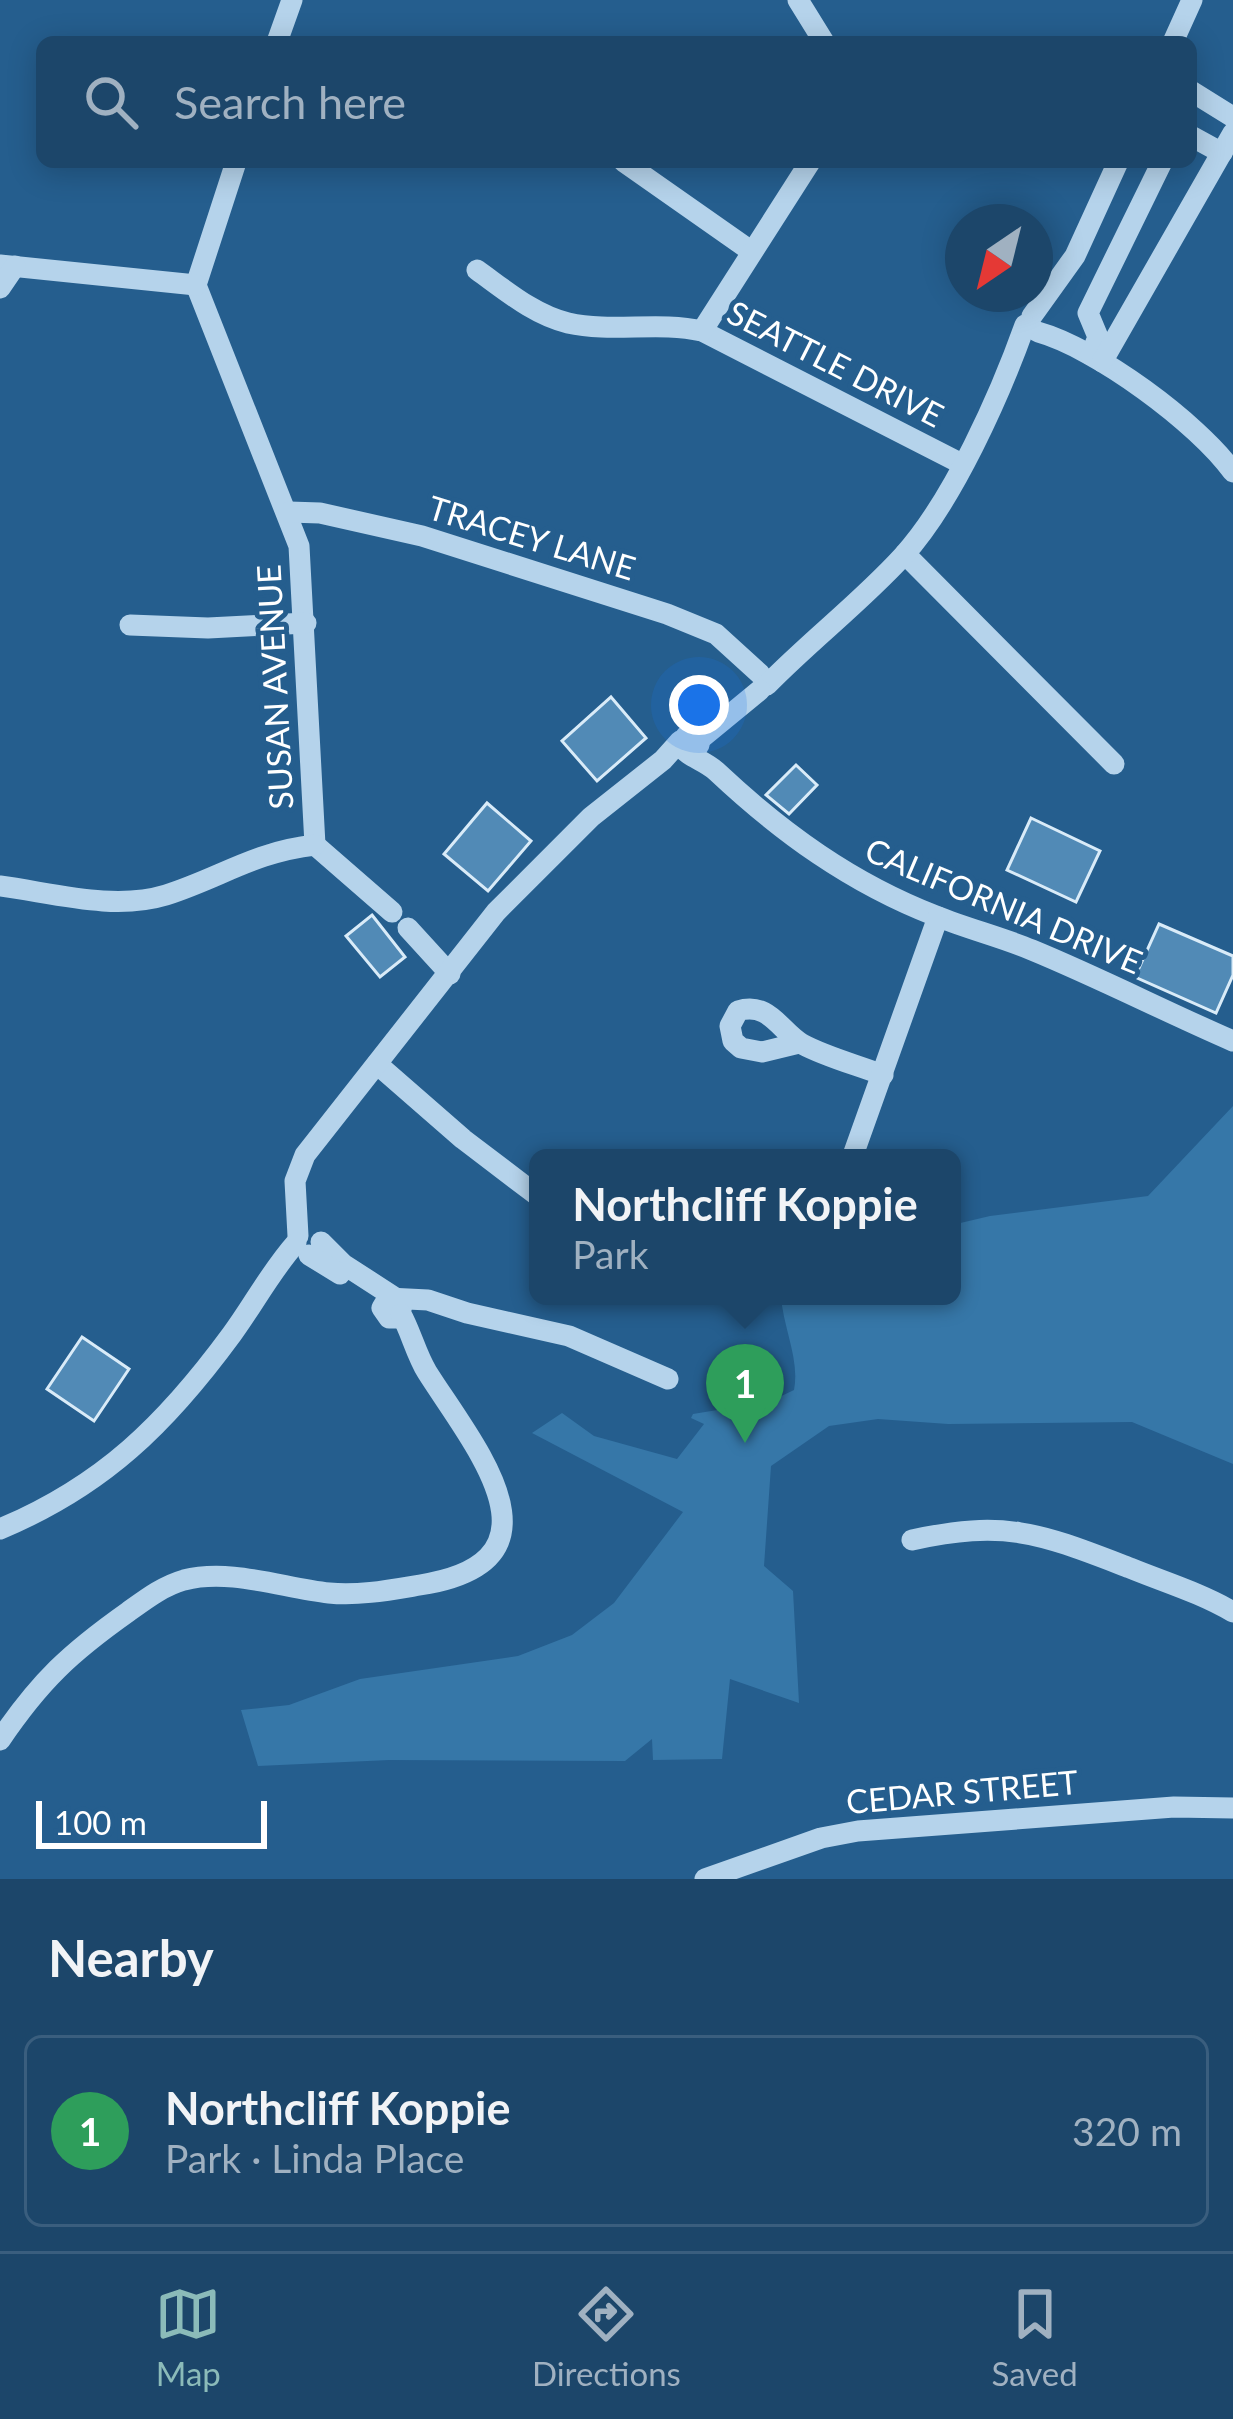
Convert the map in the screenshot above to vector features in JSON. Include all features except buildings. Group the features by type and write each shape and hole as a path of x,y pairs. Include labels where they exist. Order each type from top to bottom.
{"street":[{"path":"279,36 292,0"},
{"path":"798,0 820,36"},
{"path":"1176,36 1192,0"},
{"path":"1197,96 1233,117"},
{"path":"1096,359 1227,143 1197,137"},
{"path":"0,288 8,265 196,285 234,168"},
{"path":"633,168 751,251"},
{"path":"702,331 806,168"},
{"path":"0,1740 69,1654 167,1586 208,1576 350,1595 448,1581 470,1571 497,1543 502,1526 499,1489 423,1364 406,1349 395,1308 360,1287 307,1244 295,1186 305,1155 524,882 591,817 663,760 693,747 756,678 786,665 905,554 962,464 1016,351 1039,327 1048,296 1085,236 1115,168"},
{"path":"1096,359 1098,337 1088,313 1159,168"},
{"name":"SEATTLE DRIVE","path":"477,270 537,311 573,325 658,325 702,331 962,464"},
{"name":"SUSAN AVENUE","path":"196,285 299,546 315,845 400,920 450,974"},
{"path":"1039,327 1096,359 1182,422 1233,472"},
{"name":"TRACEY LANE","path":"289,512 422,536 698,625 716,634 756,678"},
{"path":"905,554 1114,764"},
{"path":"130,625 208,628 306,623"},
{"name":"CALIFORNIA DRIVE","path":"693,747 769,818 830,865 938,917 1028,948 1233,1041"},
{"path":"0,886 118,902 141,900 275,849 315,845"},
{"path":"856,1149 938,917"},
{"path":"799,1042 883,1075"},
{"path":"377,1064 529,1189"},
{"path":"0,1529 80,1491 111,1468 199,1376 279,1263 307,1244"},
{"path":"395,1308 428,1300 569,1336 668,1379"},
{"path":"912,1540 955,1530 1003,1529 1042,1535 1233,1612"},
{"name":"CEDAR STREET","path":"704,1879 821,1838 858,1831 1174,1807 1233,1808"}],"shaded area":[{"path":"1233,1106 1233,1464 1132,1422 948,1424 878,1419 829,1426 771,1466 764,1566 793,1591 799,1703 730,1679 722,1759 653,1760 652,1739 625,1761 389,1760 258,1766 241,1710 289,1705 360,1679 518,1656 572,1635 614,1603 683,1512 532,1433 562,1413 594,1436 677,1459 704,1424 691,1418 693,1414 771,1401 794,1390 795,1367 782,1305 961,1305 961,1223 1148,1196"}],"place":[{"name":"Northcliff Koppie","path":"745,1443"}]}
